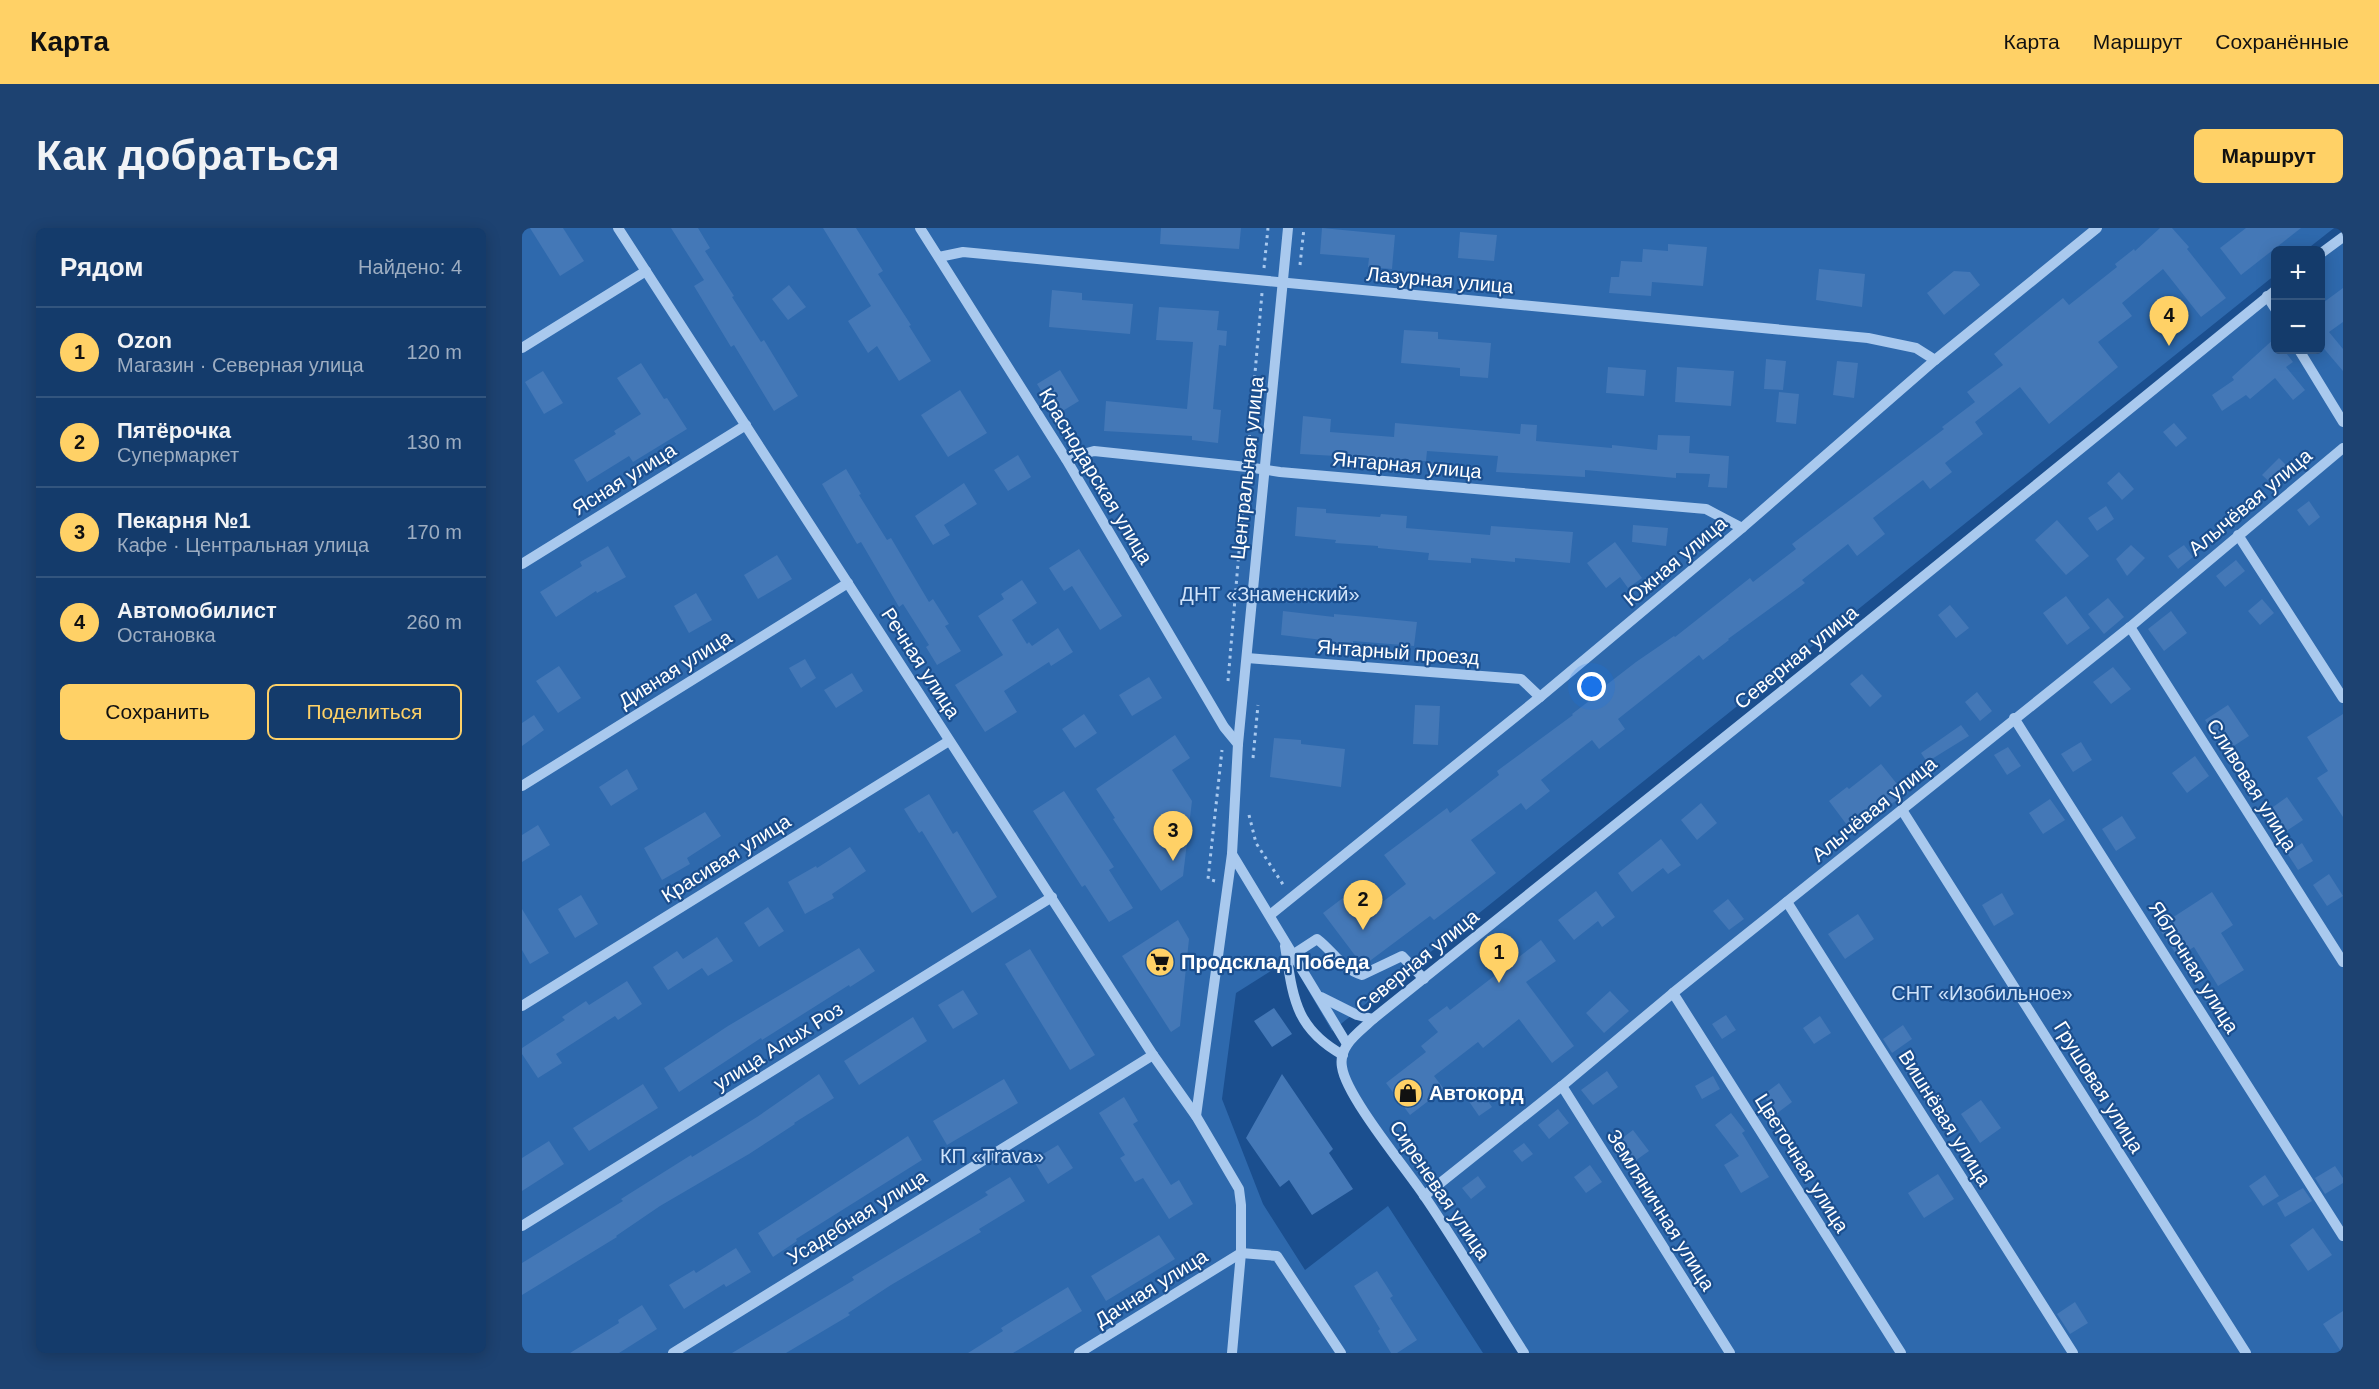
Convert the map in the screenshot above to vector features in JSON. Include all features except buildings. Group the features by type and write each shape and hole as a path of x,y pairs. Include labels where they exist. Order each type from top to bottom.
{"street":[{"name":"Речная улица","path":"618,228 1153,1055 1196,1116 1239,1189 1241,1253 1232,1353"},
{"name":"Краснодарская улица","path":"920,228 1066,459 1224,727 1238,744"},
{"name":"Центральная улица","path":"1196,1116 1229,886 1238,744 1288,228"},
{"name":"Южная улица","path":"1270,915 1540,697 1742,528 1935,360 2097,228"},
{"path":"2325,250 2343,237"},
{"name":"Лазурная улица","path":"939,257 963,252 1868,338 1916,348 1935,360"},
{"path":"522,348 646,271"},
{"name":"Северная улица","path":"1347,1044 1373,1019 1807,671 2271,293"},
{"path":"2301,354 2343,422"},
{"name":"Ясная улица","path":"522,564 746,425"},
{"name":"Алычёвая улица","path":"1424,1196 2014,718 2130,627 2343,448"},
{"name":"Янтарная улица","path":"1066,459 1094,451 1280,472 1706,509 1742,528"},
{"path":"2238,535 2343,698"},
{"name":"Дивная улица","path":"522,786 848,584"},
{"name":"Сливовая улица","path":"2130,627 2343,962"},
{"name":"Янтарный проезд","path":"1247,658 1521,679 1540,697"},
{"name":"Яблочная улица","path":"2014,718 2343,1236"},
{"name":"Красивая улица","path":"522,1006 949,741"},
{"name":"Грушовая улица","path":"1902,810 2246,1353"},
{"path":"1232,854 1294,954 1347,1044 1342,1055 1326,1046 1310,1031 1299,1013 1292,988 1284,939"},
{"name":"улица Алых Роз","path":"522,1226 1052,897"},
{"name":"Вишнёвая улица","path":"1787,902 2073,1353"},
{"path":"1294,954 1317,939 1328,947 1339,962 1353,972 1362,975 1402,956 1424,979"},
{"name":"Цветочная улица","path":"1673,993 1901,1353"},
{"path":"1318,996 1357,1015 1373,1019"},
{"name":"Усадебная улица","path":"673,1353 1153,1055"},
{"name":"Сиреневая улица","path":"1342,1055 1342,1067 1352,1093 1424,1196 1524,1353"},
{"name":"Земляничная улица","path":"1562,1086 1731,1353"},
{"path":"1241,1253 1277,1256 1341,1353"},
{"name":"Дачная улица","path":"1079,1353 1241,1253"}],"path":[{"path":"1227,692 1268,228"},
{"path":"1298,285 1304,228"},
{"path":"1252,767 1258,702"},
{"path":"1224,727 1208,879 1229,886"},
{"path":"1248,812 1256,843 1292,897"}],"green space":[{"name":"ДНТ «Знаменский»","path":"522,228 2334,228 2311,246 2271,246 2271,278 1332,1031 1290,959 1236,993 1222,1099 1263,1204 1305,1270 1388,1206 1483,1353 522,1353"},
{"name":"СНТ «Изобильное»","path":"2343,237 2343,1353 1524,1353 1352,1093 1343,1055 1347,1044 2271,293 2271,354 2325,354 2325,251"}],"place":[{"name":"Автомобилист","path":"2169,346"},
{"name":"Пекарня №1","path":"1173,861"},
{"name":"Пятёрочка","path":"1363,930"},
{"name":"Продсклад Победа","path":"1160,962"},
{"name":"Ozon","path":"1499,983"},
{"name":"Автокорд","path":"1408,1093"}],"park label":[{"name":"КП «Trava»","path":"992,1156"}]}
